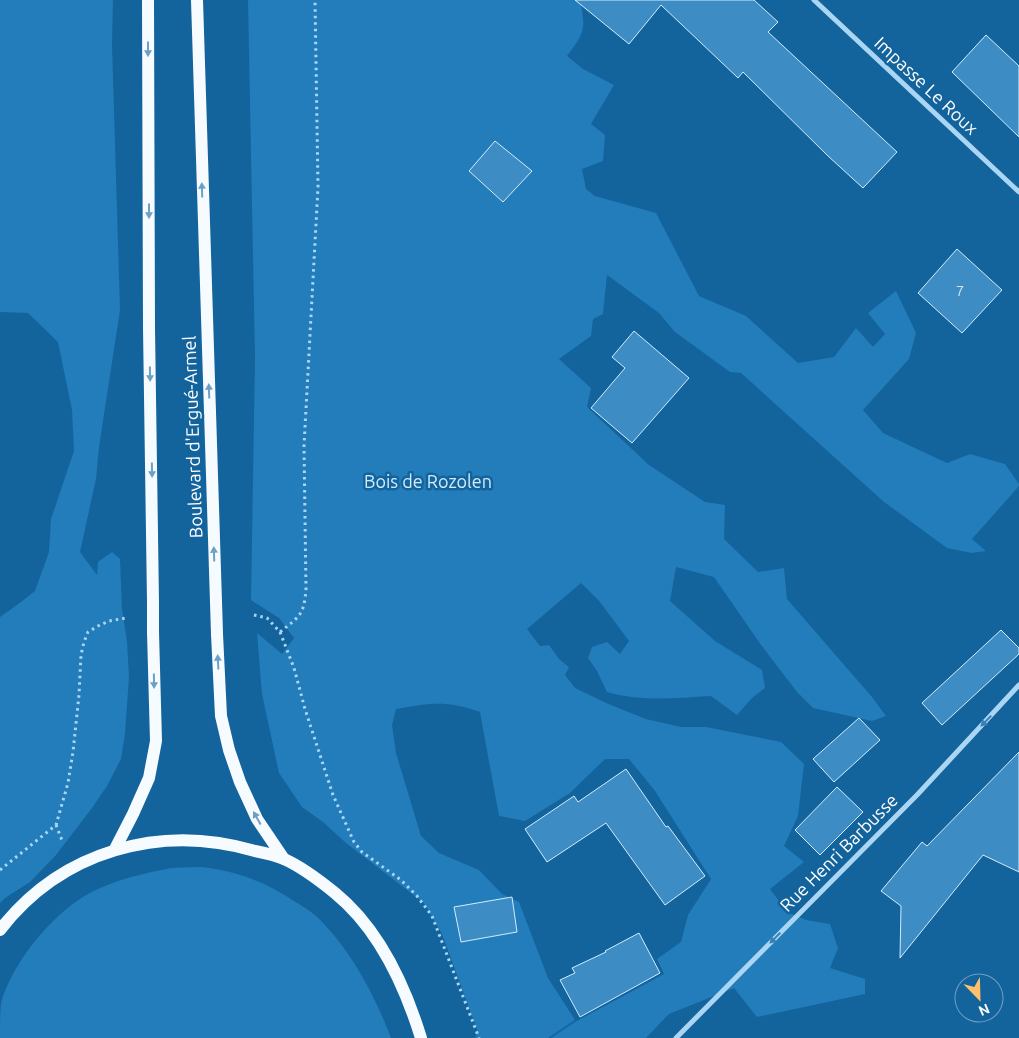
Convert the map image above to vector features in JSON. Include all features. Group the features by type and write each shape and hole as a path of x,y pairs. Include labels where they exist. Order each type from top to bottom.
{"main road":[{"path":"115,849 149,778 156,741 149,328 148,0"},
{"name":"Boulevard d'Ergué-Armel","path":"197,0 221,716 229,750 240,782 257,820 284,859"},
{"path":"0,930 34,892 48,882 76,865 115,849 147,843 189,840 233,844 284,859 312,875 336,894 364,922 403,990 421,1038"}],"street":[{"name":"Impasse Le Roux","path":"814,0 1019,192"},
{"name":"Rue Henri Barbusse","path":"676,1038 916,795 1019,685"}],"path":[{"path":"280,632 299,617 305,606 306,589 304,446 318,187 315,0"},
{"path":"254,615 267,618 280,632 294,668 305,710 333,795 354,842 362,852 401,880 417,896 432,916 479,1038"},
{"path":"0,870 56,825 68,784 73,752 81,655 84,642 88,632 98,626 110,621 126,618"}],"green space":[{"path":"0,0 113,0 112,44 120,310 99,447 96,479 80,552 97,575 98,562 112,552 120,559 122,609 127,641 129,677 125,734 121,759 107,786 56,855 30,882 0,903 0,617 35,591 49,552 51,519 74,451 72,410 58,342 28,313 0,312"},
{"name":"Bois de Rozolen","path":"248,0 580,0 583,18 581,36 567,56 583,69 614,85 591,124 605,135 603,161 582,169 586,189 595,196 656,213 699,296 746,316 798,363 834,357 856,328 873,347 885,334 868,313 896,291 916,333 909,359 863,410 883,433 947,463 970,454 1005,464 1019,484 972,539 986,551 972,553 947,548 884,502 741,373 730,372 675,332 659,313 607,275 603,314 593,319 591,336 559,359 591,388 587,407 649,465 705,502 725,505 724,539 758,572 784,568 787,599 872,697 886,716 872,721 813,708 797,692 761,645 714,577 676,567 670,601 715,641 762,670 765,688 752,698 737,715 711,696 646,698 607,692 597,671 588,658 592,647 607,642 620,654 629,641 600,602 581,583 527,629 540,646 549,645 559,659 569,667 565,675 575,688 646,719 681,727 706,727 781,742 804,764 798,816 784,846 804,862 770,889 787,912 806,920 830,924 838,948 830,968 865,979 865,994 757,1017 734,988 669,1014 646,1038 551,1038 575,1022 664,974 657,959 681,942 688,915 711,879 655,791 629,759 605,759 570,793 525,821 499,816 480,712 448,704 419,705 396,709 392,725 396,753 421,836 439,853 479,870 502,894 519,902 548,978 575,1020 548,1038 475,1038 478,1032 442,934 424,903 302,807 279,773 262,694 257,633 282,654 294,638 279,618 251,600 255,358"},
{"path":"204,867 243,876 274,889 313,914 328,928 360,972 391,1038 0,1038 1,1003 7,986 26,953 52,922 67,908 98,889 125,879 171,868"}],"building":[{"path":"575,0 754,0 778,22 768,32 897,152 863,188 743,72 738,78 661,5 629,44"},
{"path":"986,35 1019,66 1019,137 952,72"},
{"path":"495,141 532,171 503,202 469,171"},
{"path":"957,249 1002,290 962,333 918,293"},
{"path":"634,331 689,378 632,443 591,408 625,368 612,357"},
{"path":"1001,630 1019,648 1019,654 942,725 922,703"},
{"path":"859,718 880,740 834,782 813,759"},
{"path":"1019,752 1019,872 983,855 900,958 901,906 881,891 922,842 927,846"},
{"path":"626,769 666,827 668,826 705,876 665,905 606,823 547,862 525,829 574,796 578,802"},
{"path":"837,787 863,812 820,855 795,830"},
{"path":"512,897 517,932 461,942 454,907"},
{"path":"639,933 660,973 580,1017 560,980 575,973 572,968 606,952"}]}
